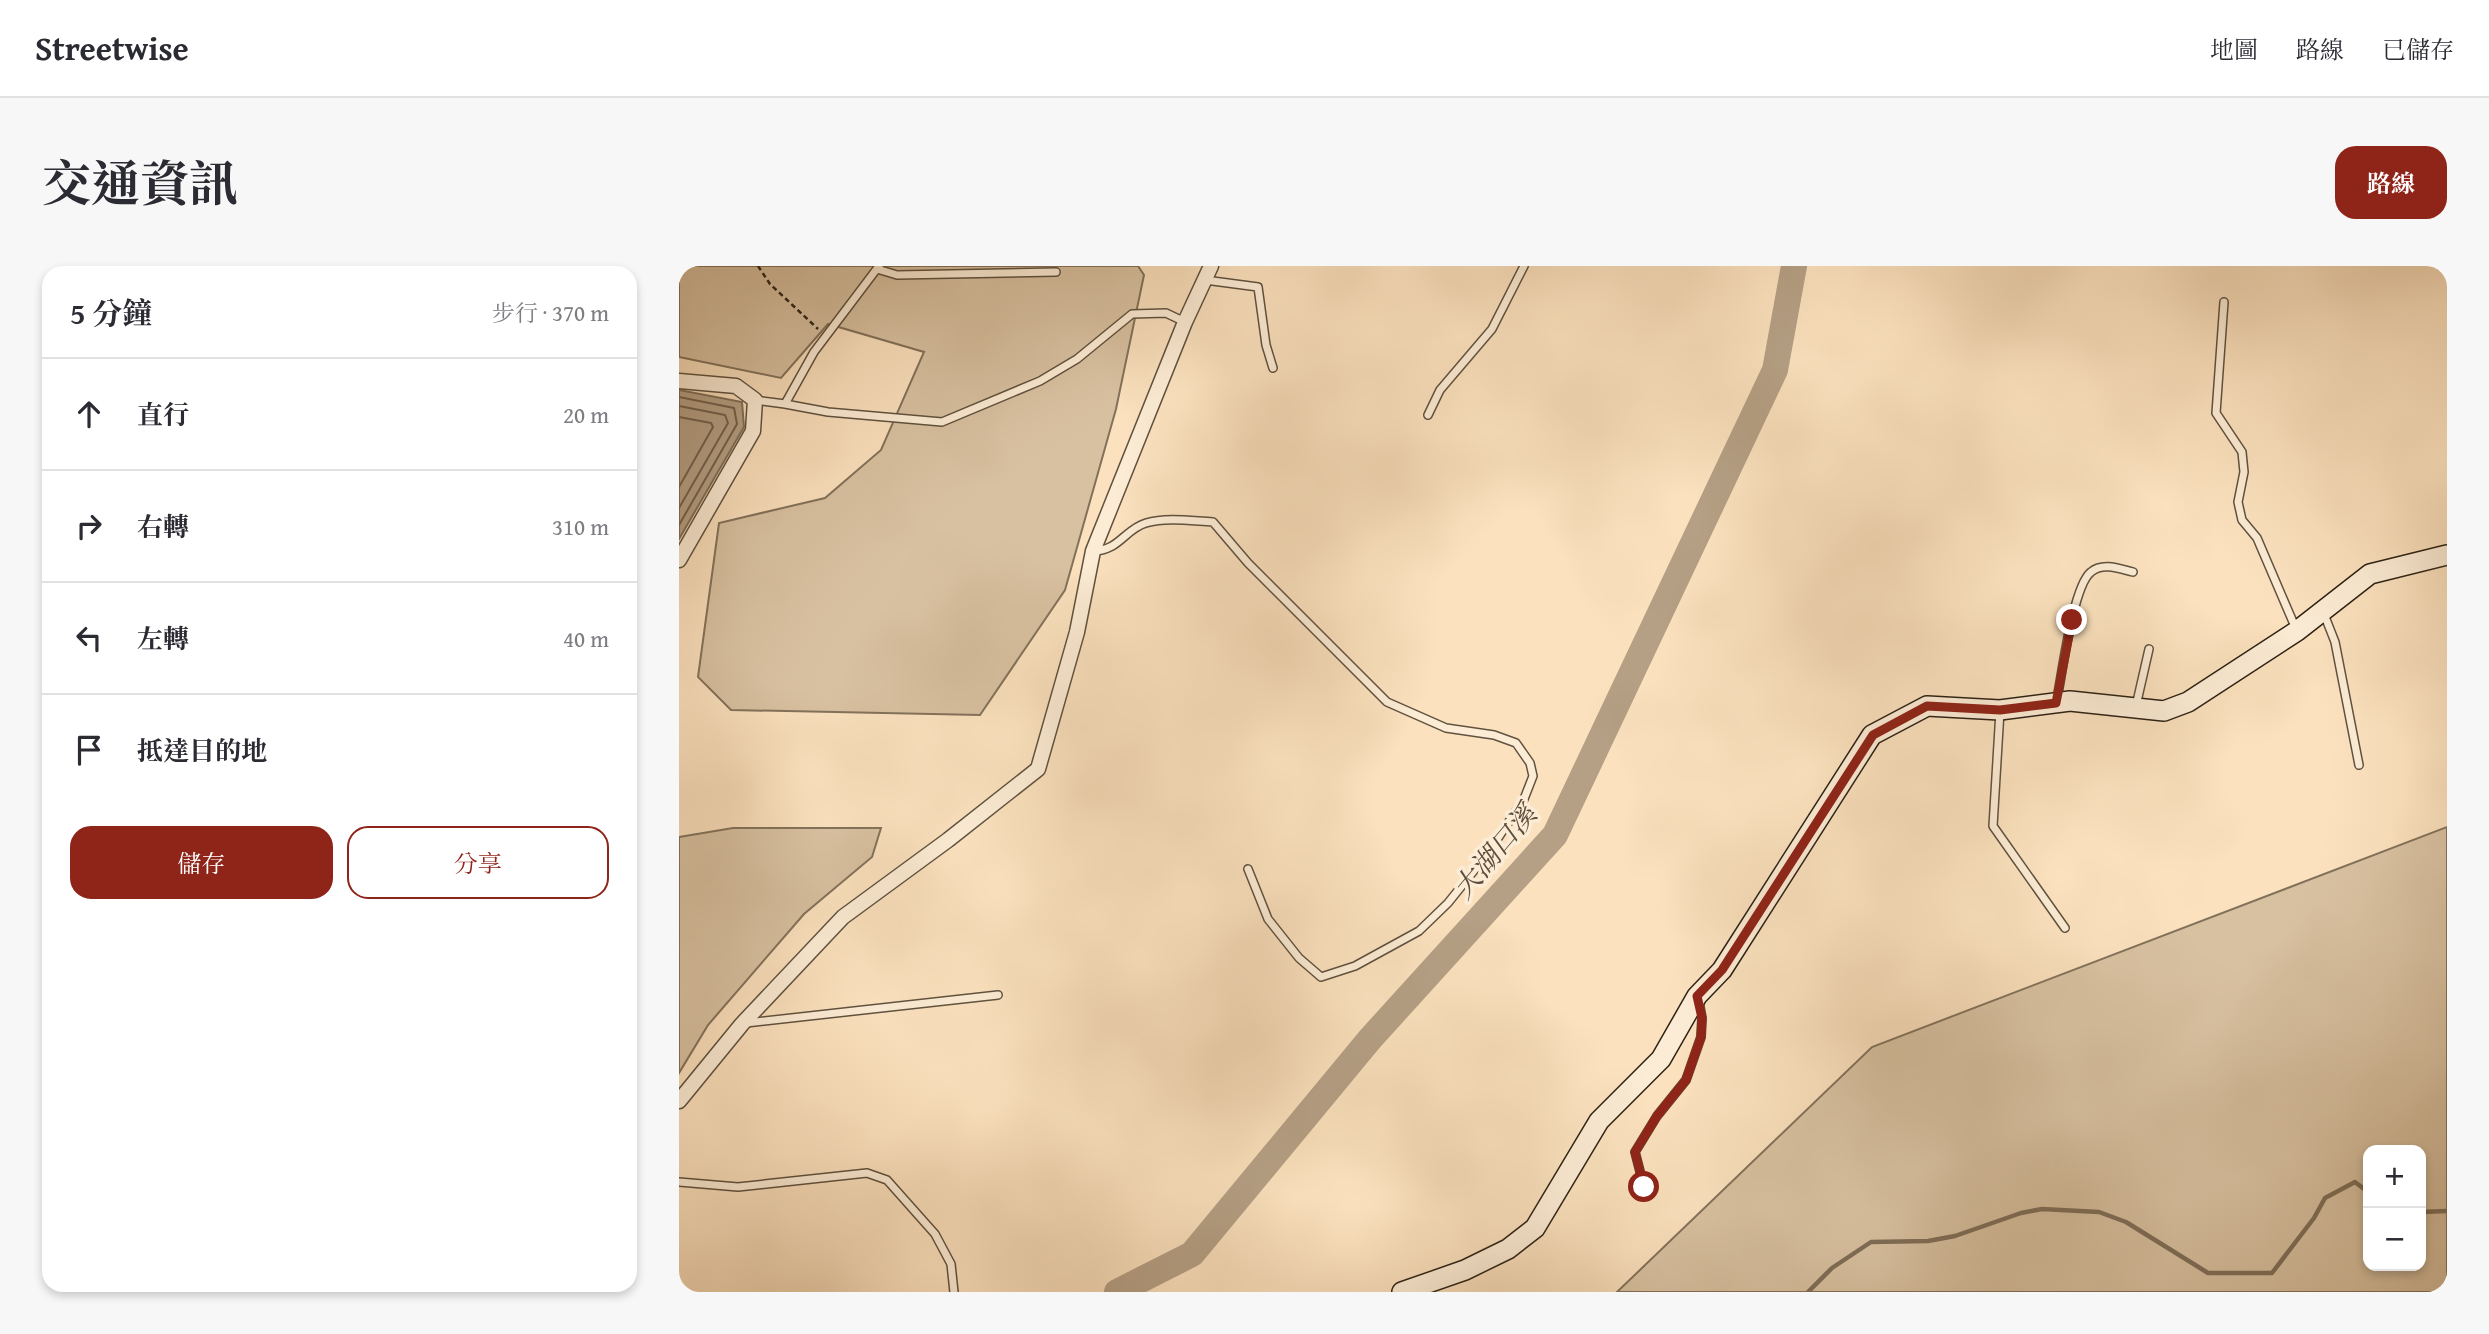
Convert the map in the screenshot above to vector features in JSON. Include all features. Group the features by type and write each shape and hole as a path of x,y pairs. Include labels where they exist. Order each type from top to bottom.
{"street":[{"path":"679,1101 742,1024 843,916 948,840 1038,769 1077,632 1093,551 1210,266"},
{"path":"679,381 736,386 755,400 753,431 679,561"},
{"path":"1402,1292 1465,1270 1509,1249 1535,1228 1599,1121 1661,1059 1697,996 1722,970 1873,735 1927,706 2000,710 2070,701 2164,711 2188,702 2297,631 2371,575 2447,555"}],"lane":[{"path":"1428,415 1440,390 1492,329 1524,266"},
{"path":"785,404 814,352 878,267 897,275 1056,272"},
{"path":"1204,280 1258,287 1266,345 1273,368"},
{"path":"2224,302 2216,413 2242,452 2244,472 2238,502 2242,520 2257,538 2297,631"},
{"path":"755,400 828,412 942,422 1040,381 1077,359 1132,314 1166,313 1185,322"},
{"path":"1093,551 1107,551 1143,523 1161,520 1213,522 1248,563 1387,702 1446,728 1494,735 1516,743 1530,763 1533,776 1524,799 1488,853 1448,903 1419,931 1355,966 1321,977 1299,958 1268,919 1248,869"},
{"path":"2056,703 2078,594 2089,572 2104,566 2133,572"},
{"path":"2323,610 2335,642 2359,765"},
{"path":"2135,709 2149,649"},
{"path":"2000,710 1993,826 2065,928"},
{"path":"742,1024 998,995"},
{"path":"1644,1187 1635,1152 1657,1116 1686,1080 1701,1037 1702,1018 1697,996"},
{"path":"679,1182 738,1187 867,1173 887,1180 935,1234 951,1264 954,1292"}],"path":[{"path":"758,266 770,284 826,336"}],"shaded area":[{"path":"679,266 1138,266 1144,275 1116,409 1065,590 980,715 731,710 698,677 719,523 825,498 881,450 924,352 828,324 781,378 679,357"},
{"path":"2447,827 2447,1292 1617,1292 1872,1047"},
{"path":"733,828 881,828 872,857 804,914 708,1025 679,1073 679,837"}],"water":[{"path":"679,390 742,402 744,427 679,539"}],"waterway":[{"name":"大湖口溪","path":"1117,1292 1192,1254 1370,1039 1555,835 1775,370 1794,266"},
{"path":"1808,1292 1832,1268 1871,1242 1928,1241 1955,1236 2021,1213 2042,1209 2099,1212 2126,1222 2208,1273 2272,1273 2314,1218 2325,1198 2355,1182 2363,1188"},
{"path":"2426,1212 2447,1211"}],"route":[{"path":"1644,1187 1635,1152 1657,1116 1686,1080 1701,1037 1702,1018 1697,996 1722,970 1873,735 1927,706 2000,710 2056,703 2072,620"}]}
